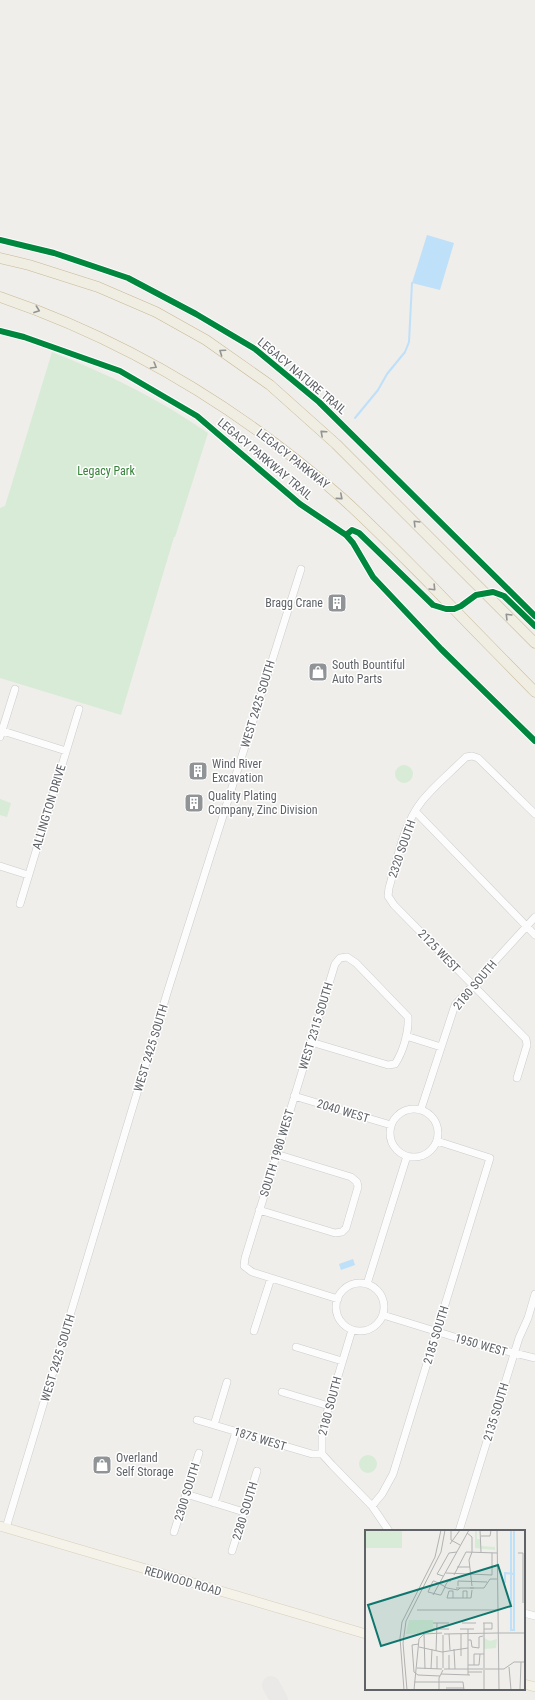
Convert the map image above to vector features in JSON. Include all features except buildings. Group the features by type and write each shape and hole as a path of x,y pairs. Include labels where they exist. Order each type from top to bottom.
{"highway":[{"path":"0,258 29,265 98,287 156,312 206,340 270,385 336,444 535,644"},
{"name":"LEGACY PARKWAY","path":"0,297 47,314 113,343 204,394 273,442 314,474 372,526 535,692"}],"main road":[{"name":"REDWOOD ROAD","path":"3,1527 365,1634"},
{"path":"525,1684 535,1687"}],"street":[{"name":"WEST 2425 SOUTH","path":"3,1527 168,990 301,569"},
{"path":"15,689 0,732 66,751"},
{"name":"ALLINGTON DRIVE","path":"20,904 79,709"},
{"name":"2320 SOUTH","path":"388,896 389,888 408,826 416,811 422,802 466,757 472,756 478,758 535,814"},
{"path":"416,811 535,935"},
{"path":"0,866 28,875"},
{"name":"2125 WEST","path":"388,896 394,905 526,1039 527,1045 517,1078"},
{"name":"2180 SOUTH","path":"421,1109 455,1005 472,985 488,971 504,949 535,918"},
{"name":"WEST 2315 SOUTH","path":"294,1096 335,964 340,958 348,957 356,963 408,1017 409,1025 406,1036"},
{"path":"312,1042 388,1065 395,1064 400,1057 406,1036 441,1047"},
{"name":"2040 WEST","path":"294,1096 391,1125"},
{"name":"SOUTH 1980 WEST","path":"270,1278 249,1271 244,1266 244,1258 294,1096"},
{"path":"421,1109 429,1114 435,1121 438,1130 437,1140 433,1148 426,1154 416,1157 407,1156 398,1152 392,1144 390,1135 391,1125 395,1117 403,1111 421,1109"},
{"name":"2185 SOUTH","path":"372,1506 382,1494 393,1474 490,1158 437,1140"},
{"name":"SOUTH 1980 WEST","path":"259,1210 329,1232 342,1232 346,1228 358,1187 357,1182 351,1177 276,1154"},
{"path":"367,1284 407,1156"},
{"path":"254,1331 270,1278 338,1299"},
{"path":"358,1283 367,1284 380,1292 383,1300 383,1315 378,1323 370,1329 361,1331 352,1330 344,1325 339,1317 336,1308 338,1299 342,1291 349,1286 358,1283"},
{"name":"2135 SOUTH","path":"459,1530 514,1354 535,1294"},
{"name":"1950 WEST","path":"383,1315 514,1354 535,1358"},
{"name":"2180 SOUTH","path":"352,1330 322,1429 322,1454 372,1506 388,1530"},
{"path":"296,1346 342,1361"},
{"path":"214,1425 227,1382"},
{"path":"282,1392 329,1406"},
{"name":"1875 WEST","path":"197,1420 312,1454 322,1454"},
{"path":"214,1503 236,1432"},
{"name":"2300 SOUTH","path":"174,1532 199,1453"},
{"name":"2280 SOUTH","path":"232,1551 257,1471"},
{"path":"186,1494 244,1512"},
{"path":"525,1613 535,1616"}],"green space":[{"name":"Legacy Park","path":"52,352 133,388 171,409 208,433 174,537 121,715 0,678 0,508 5,506"},
{"path":"404,765 410,768 413,774 410,780 404,783 398,780 395,774 398,768"},
{"path":"0,799 11,803 7,817 0,815"},
{"path":"368,1455 374,1458 377,1464 374,1470 368,1473 362,1470 359,1464 362,1458"}],"water":[{"path":"427,235 454,243 440,290 412,283"},
{"path":"353,1259 355,1265 341,1270 339,1264"}],"waterway":[{"path":"355,418 378,390 387,374 405,352 409,342 412,283"}],"taxiway":[{"path":"271,1685 279,1700"}],"cycle path":[{"name":"LEGACY NATURE TRAIL","path":"0,240 54,253 128,278 196,314 255,349 319,402 535,616"},
{"name":"LEGACY PARKWAY TRAIL","path":"0,331 24,337 120,371 197,416 300,504 346,535 353,543 373,577 441,649 535,741"},
{"path":"346,535 352,530 359,533 433,605 446,609 454,609 461,606 476,595 493,592 504,596 535,626"}],"place":[{"name":"Bragg Crane","path":"337,603"},
{"name":"South Bountiful Auto Parts","path":"318,672"},
{"name":"Wind River Excavation","path":"198,771"},
{"name":"Quality Plating Company, Zinc Division","path":"194,803"},
{"name":"Overland Self Storage","path":"102,1465"}]}
